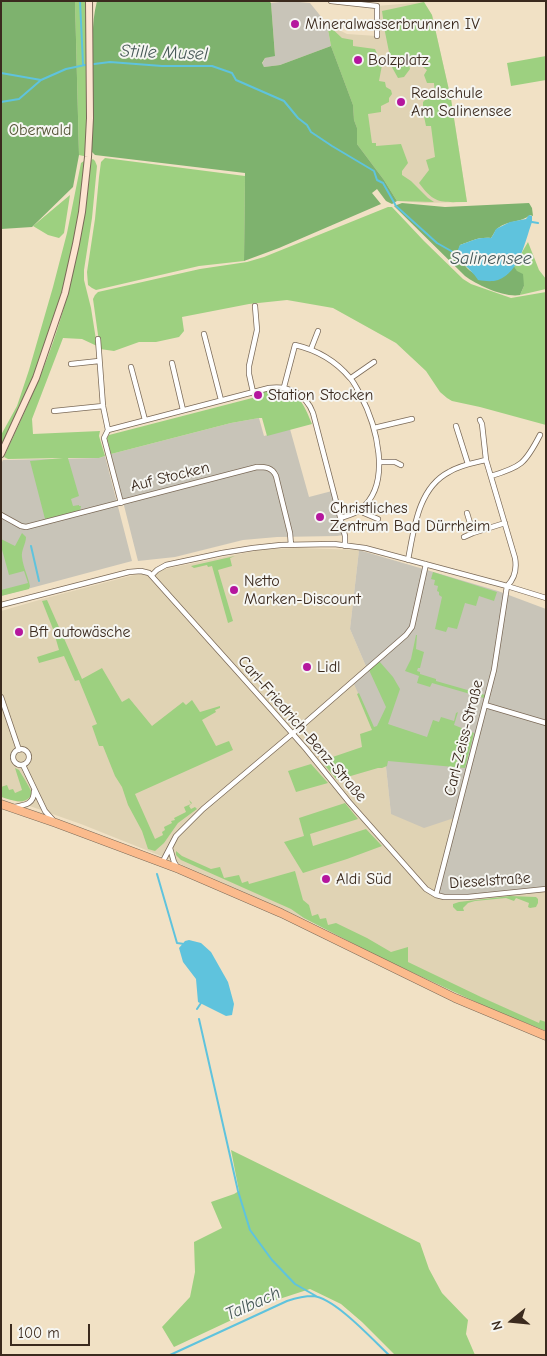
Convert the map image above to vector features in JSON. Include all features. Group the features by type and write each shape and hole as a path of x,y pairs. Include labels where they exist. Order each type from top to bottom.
{"main road":[{"path":"1,804 56,822 179,869 281,913 454,998 546,1036"}],"street":[{"path":"331,1 377,6 377,36"},
{"path":"1,454 36,378 65,293 76,244 82,212 88,156 90,4"},
{"path":"253,392 249,374 257,330 255,306"},
{"path":"311,349 318,331"},
{"path":"204,334 221,400"},
{"path":"98,338 103,406 108,430 104,438 121,503"},
{"path":"284,387 295,345 322,354 336,365 351,378 365,404 374,428 380,462 378,476 370,500 360,510 340,518"},
{"path":"70,364 99,361"},
{"path":"351,378 374,362"},
{"path":"172,363 183,410"},
{"path":"130,367 145,420"},
{"path":"108,430 269,388 284,387 298,393 311,406 315,419 345,536 345,546"},
{"path":"54,411 103,406"},
{"path":"374,428 412,419"},
{"name":"Carl-Zeiss-Straße","path":"436,895 494,670 507,586 514,577 516,565 486,460 480,420"},
{"path":"456,426 468,464"},
{"path":"490,476 511,470 523,462 540,436"},
{"path":"408,560 419,511 428,490 441,476 454,469 486,460"},
{"path":"380,462 401,464"},
{"name":"Auf Stocken","path":"1,514 26,527 267,467 276,476 290,533 291,545"},
{"path":"360,510 378,519"},
{"path":"467,513 473,533"},
{"path":"464,537 505,523"},
{"path":"1,605 130,572 141,571 152,575 166,565 235,551 291,545 334,544 364,548 546,598"},
{"path":"162,862 176,836 203,809 406,635 412,627 426,564"},
{"name":"Carl-Friedrich-Benz-Straße","path":"152,575 418,881 436,895"},
{"path":"1,698 19,750"},
{"path":"485,705 546,723"},
{"path":"19,750 26,752 29,756 28,761 23,765 18,765 14,760 14,755 19,750"},
{"path":"23,765 44,811 56,822"},
{"path":"12,807 27,804 31,801 34,798 34,789"},
{"path":"170,848 174,862 179,869"},
{"name":"Dieselstraße","path":"436,895 468,898 546,889"}],"shaded area":[{"path":"288,1 310,3 327,24 331,46 280,65 264,67 262,64 265,58 275,55 271,3"},
{"name":"Realschule Am Salinensee","path":"424,2 432,15 451,99 467,202 425,203 397,201 357,144 354,120 331,46 327,24 347,34 377,36 377,6"},
{"path":"259,418 264,436 290,429 309,497 332,491 343,535 243,540 175,557 138,561 111,454 231,423"},
{"path":"105,456 132,561 1,596 1,464 3,460 99,458"},
{"path":"267,549 359,550 350,629 368,671 376,733 386,767 391,814 454,817 446,855 546,888 546,1027 171,860 81,824 1,796 1,611 130,576"},
{"path":"359,550 498,591 546,609 546,888 457,898 436,893 454,818 424,828 391,814 386,767 376,733 354,684 368,671 350,629"}],"green space":[{"name":"Oberwald","path":"1,1 75,1 79,155 73,187 32,227 1,229"},
{"path":"75,1 86,1 90,63 88,157 79,155"},
{"path":"97,1 269,1 271,3 275,56 265,58 262,63 264,67 280,65 331,46 353,105 354,120 357,128 357,144 397,201 392,204 386,201 377,189 372,193 381,204 244,261 245,173 95,155 91,151 93,36"},
{"path":"424,2 432,15 451,99 467,202 440,201 430,195 419,183 429,170 426,160 435,157 431,126 426,126 422,107 423,102 428,97 435,95 434,83 427,83 424,75 427,70 423,67 422,61 409,64 410,69 404,77 398,78 388,60 390,57 382,11"},
{"path":"327,24 342,38 353,40 353,46 375,49 382,65 379,81 385,82 386,87 391,90 392,94 389,102 381,106 381,112 368,114 372,143 376,143 376,146 401,144 408,163 402,171 402,175 434,202 397,201 357,144 357,128 354,120 353,105 331,46"},
{"path":"546,56 546,80 511,86 507,63"},
{"path":"105,158 245,176 244,261 199,266 96,290 92,288 88,285 87,272 101,162"},
{"path":"93,159 97,166 84,280 97,346 82,339 63,338 32,419 33,434 100,431 99,436 105,456 99,458 68,458 79,496 71,499 73,506 81,506 80,511 45,519 30,461 63,458 8,459 4,457 41,375 65,304 75,263 91,160"},
{"path":"84,161 79,218 62,299 34,383 1,446 1,435 17,406 29,370 67,233 81,163"},
{"path":"70,195 64,233 59,238 48,235 33,226"},
{"path":"402,203 445,207 529,203 533,216 530,215 502,225 491,238 478,239 460,245 458,253 467,268 477,274 506,275 514,266 517,271 523,274 524,286 520,295 507,295 491,290 465,276 394,206"},
{"path":"392,207 424,241 463,279 471,284 511,298 546,292 546,425 452,401 440,392 426,371 396,343 333,308 287,300 249,304 182,317 184,331 179,337 156,342 139,342 114,351 100,349 93,299 98,292 200,269 247,262 264,257"},
{"path":"528,242 539,270 546,279 546,289 520,295 524,286 514,266"},
{"path":"274,388 295,395 303,404 312,424 267,436 262,418 259,418 231,423 111,454 107,438 109,435 260,396 260,393"},
{"path":"22,533 26,537 22,554 30,586 29,589 1,596 1,590 28,583 24,571 9,575 1,546 1,539 15,546"},
{"path":"235,556 230,558 232,566 218,570 233,621 228,623 212,566 208,567 207,565 194,568 191,566"},
{"path":"433,572 497,592 494,601 479,596 476,606 465,603 457,629 448,627 446,632 435,629 442,597 437,591 438,586 434,585 435,580 431,579"},
{"path":"47,600 82,679 102,668 122,702 129,698 152,726 183,702 186,705 192,700 200,712 220,706 220,708 215,710 216,712 202,720 216,746 229,741 233,750 135,794 155,839 163,835 164,827 172,823 171,821 175,820 174,818 186,812 184,807 191,804 189,806 191,809 195,807 197,809 178,823 164,843 155,851 148,849 142,831 128,805 103,746 99,746 92,726 97,724 79,680 75,681 64,656 39,663 37,657 59,650 42,601"},
{"path":"416,635 416,649 424,652 420,668 417,671 420,674 436,679 436,681 485,695 484,698 432,683 430,687 417,683 419,676 405,671 411,659"},
{"path":"379,661 393,677 400,689 388,724 427,737 433,720 439,722 441,717 454,721 458,712 454,725 474,733 465,768 388,761 387,766 382,768 337,780 321,761 362,747 360,734 372,730 357,694 359,693 374,727 377,726 386,707 369,670"},
{"path":"311,764 328,783 296,792 288,771"},
{"path":"15,768 19,770 31,792 29,798 23,801 1,797 1,787 7,785 9,790 13,789 15,793 22,790"},
{"path":"345,803 358,819 310,834 313,846 366,829 382,846 303,873 284,842 304,836 299,818"},
{"path":"176,851 182,856 211,869 220,867 224,878 239,875 242,883 248,881 249,884 295,871 303,900 309,905 312,916 318,914 320,919 326,918 328,925 336,923 391,952 408,947 408,962 539,1023 540,1020 546,1022 546,1031 491,1009 377,956 304,918 291,909 181,860 176,855"},
{"path":"510,896 536,897 538,903 536,907 530,908 528,907 529,903 516,898 514,901 506,898 468,903 463,908 464,911 457,911 453,907 453,904 459,902"},
{"path":"231,1150 420,1243 429,1269 442,1293 468,1320 466,1334 475,1355 395,1355 341,1304 310,1289 270,1302 174,1347 162,1327 190,1297 195,1272 194,1242 222,1228 211,1202 239,1191"}],"water":[{"name":"Salinensee","path":"529,215 532,216 532,222 521,255 512,270 498,280 478,280 459,256 460,245 478,239 491,238 496,229 510,222 526,219"},
{"path":"185,941 201,943 211,952 228,982 234,1004 232,1015 226,1016 198,1002 196,979 183,962 179,948"}],"waterway":[{"path":"80,1 83,64"},
{"name":"Stille Musel","path":"94,64 110,62 162,66 212,66 232,73 236,80 284,101 298,118 307,125 311,132 374,171 377,180 383,183 396,206 437,243 460,256"},
{"name":"Stille Musel","path":"1,73 41,80 66,69 85,65"},
{"path":"1,102 19,99 41,80"},
{"name":"Stille Musel","path":"532,222 538,223"},
{"path":"31,546 39,581"},
{"path":"157,874 177,943 184,944"},
{"path":"197,1009 201,1003"},
{"path":"199,1019 238,1191 250,1230 272,1260 295,1284 316,1296"},
{"name":"Talbach","path":"170,1355 287,1301 313,1296 322,1298 332,1304 364,1330 389,1355"}],"place":[{"name":"Mineralwasserbrunnen IV","path":"295,24"},
{"name":"Bolzplatz","path":"358,60"},
{"name":"Realschule Am Salinensee","path":"401,102"},
{"name":"Station Stocken","path":"258,395"},
{"name":"Christliches Zentrum Bad Dürrheim","path":"320,517"},
{"name":"Netto Marken-Discount","path":"234,590"},
{"name":"Bft autowäsche","path":"19,632"},
{"name":"Lidl","path":"307,667"},
{"name":"Aldi Süd","path":"326,879"}]}
